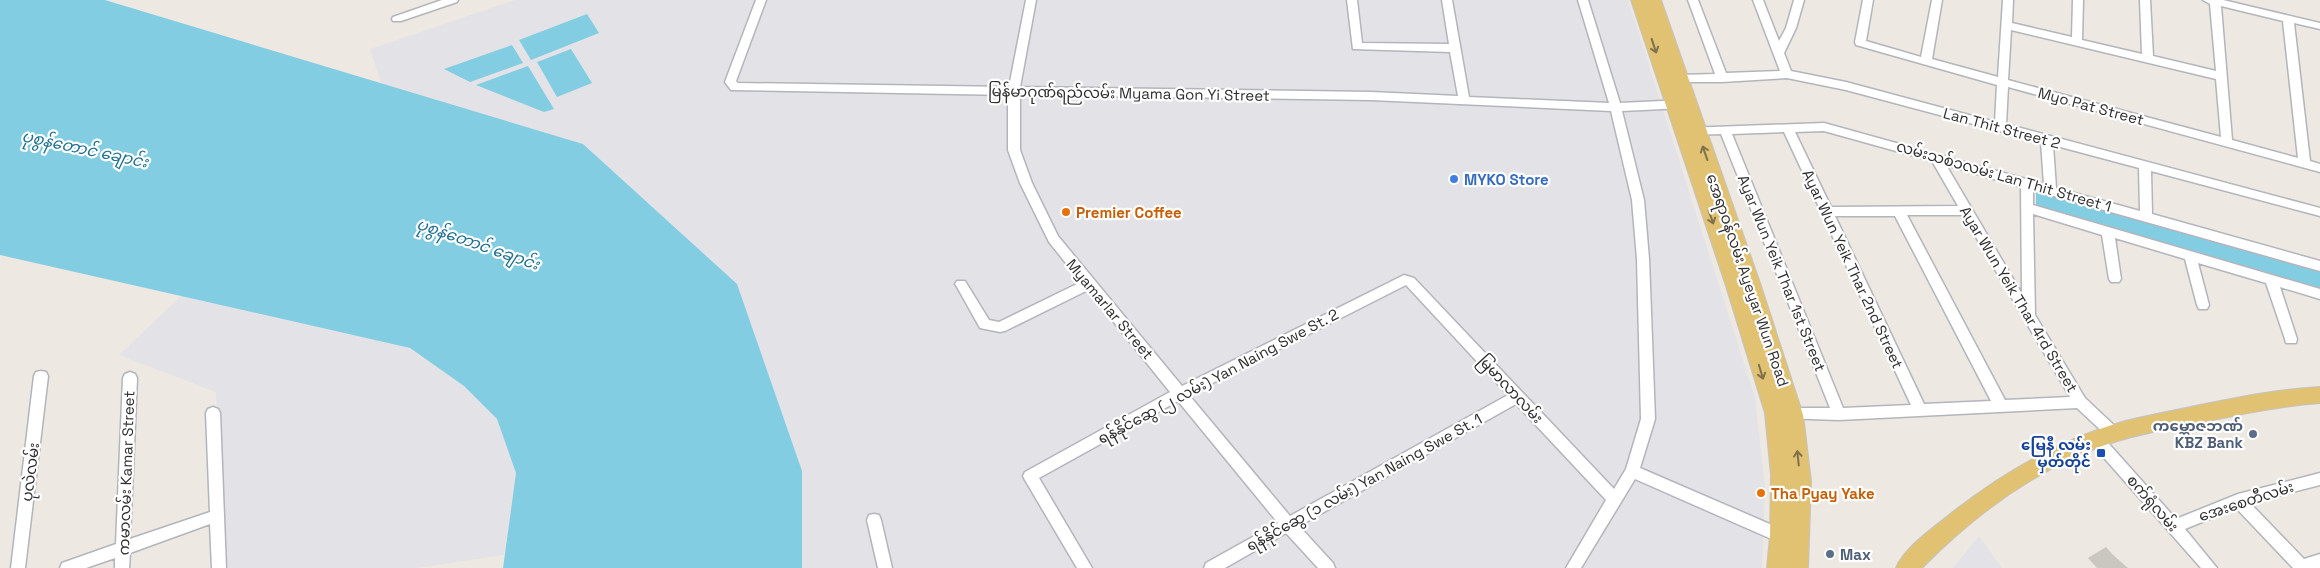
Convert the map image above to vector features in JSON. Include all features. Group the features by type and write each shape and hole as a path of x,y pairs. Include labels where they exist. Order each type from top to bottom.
{"main road":[{"name":"အေရာဝန်လမ်း Ayeyar Wun Road","path":"1639,0 1752,286 1800,481 1797,568"},
{"name":"အေရာဝန်လမ်း Ayeyar Wun Road","path":"1653,0 1679,79 1681,104"},
{"path":"1907,568 1923,551 2017,477 2040,464 2105,436 2238,406 2319,397"},
{"name":"အေရာဝန်လမ်း Ayeyar Wun Road","path":"1778,568 1781,536 1784,414"}],"street":[{"path":"397,19 453,0"},
{"name":"မြန်မာဂုဏ်ရည်လမ်း Myama Gon Yi Street","path":"761,0 730,82 735,87 1371,96 1616,107 1681,104"},
{"name":"Myamarlar Street","path":"1031,0 1014,92 1014,150 1026,183 1053,239 1088,284 1288,525 1328,568"},
{"path":"1352,0 1357,46 1455,48"},
{"path":"1447,0 1464,100"},
{"path":"1573,568 1632,471 1648,419 1645,298 1638,200 1616,107 1583,0"},
{"path":"1693,0 1722,78"},
{"path":"1758,0 1780,51 1787,74"},
{"path":"1780,51 1791,28 1800,0"},
{"name":"Myo Pat Street","path":"1868,0 1862,44 2320,168"},
{"path":"1926,61 1936,0"},
{"path":"2000,127 2008,0"},
{"path":"2078,0 2078,43"},
{"path":"2145,0 2148,60"},
{"path":"2227,143 2213,1 2320,26"},
{"path":"2288,19 2304,163"},
{"path":"2006,26 2221,76"},
{"name":"Lan Thit Street 2","path":"1679,79 1787,74 1846,86 2320,212"},
{"name":"Ayar Wun Yeik Thar 2nd Street","path":"1787,127 1920,410"},
{"name":"လမ်းသစ်၁လမ်း Lan Thit Street 1","path":"1690,131 1824,127 2320,266"},
{"name":"Ayar Wun Yeik Thar 1st Street","path":"1724,131 1839,414"},
{"path":"2047,140 2050,189"},
{"name":"Ayar Wun Yeik Thar 4rd Street","path":"1935,157 2080,402 2105,436"},
{"path":"2145,167 2146,216"},
{"path":"2027,183 2029,317"},
{"path":"2027,208 2320,294"},
{"path":"1827,212 1967,210"},
{"path":"1899,211 2001,406"},
{"path":"2108,232 2115,279"},
{"path":"2190,256 2203,305"},
{"name":"ရန်နိုင်ဆွေ (၂ လမ်း) Yan Naing Swe St. 2","path":"1085,568 1030,476 1180,393 1407,280"},
{"name":"မြမာလာလမ်း","path":"1407,280 1615,500"},
{"path":"2271,280 2291,339"},
{"path":"961,284 985,324 1000,327 1088,284"},
{"name":"ပုလဲလမ်း","path":"18,568 41,376"},
{"name":"ကမာလမ်း Kamar Street","path":"122,568 130,378"},
{"name":"ရန်နိုင်ဆွေ (၁ လမ်း) Yan Naing Swe St. 1","path":"1211,568 1518,396"},
{"path":"1784,414 1839,414 2080,402"},
{"path":"213,413 219,568"},
{"name":"စက်ရုံလမ်း","path":"2105,436 2174,527 2210,568"},
{"path":"1632,471 1781,536"},
{"name":"အေးစေတီလမ်း","path":"2174,527 2217,507 2238,500 2277,488 2320,479"},
{"path":"2238,500 2302,567 2320,561"},
{"path":"67,568 216,516"},
{"path":"874,520 885,568"}],"shaded area":[{"path":"515,0 1628,0 1755,398 1765,487 1762,568 802,568 802,471 583,144 381,83 370,49"},
{"path":"181,296 409,348 464,386 497,419 516,473 504,555 417,568 223,568 216,392 119,355"},
{"path":"1979,536 2002,568 1953,568"}],"water":[{"name":"ပုစွန်တောင် ချောင်း","path":"0,0 105,0 583,144 737,284 802,471 802,568 503,568 516,473 497,419 464,386 410,348 0,255"},
{"path":"587,14 599,33 531,60 519,40"},
{"path":"512,45 523,63 470,82 444,69"},
{"path":"571,49 592,83 557,97 537,62"},
{"path":"528,66 554,109 544,112 476,85"},
{"path":"2036,191 2320,271 2320,289 2036,205"}],"building":[{"path":"2106,547 2128,568 2097,568 2088,558"}],"place":[{"name":"MYKO Store","path":"1454,179"},
{"name":"Premier Coffee","path":"1066,212"},
{"name":"ကမ္ဘောဇဘဏ် KBZ Bank","path":"2253,434"},
{"name":"မြေနီ လမ်း မှတ်တိုင်","path":"2101,453"},
{"name":"Tha Pyay Yake","path":"1761,493"},
{"name":"Max","path":"1830,554"}]}
